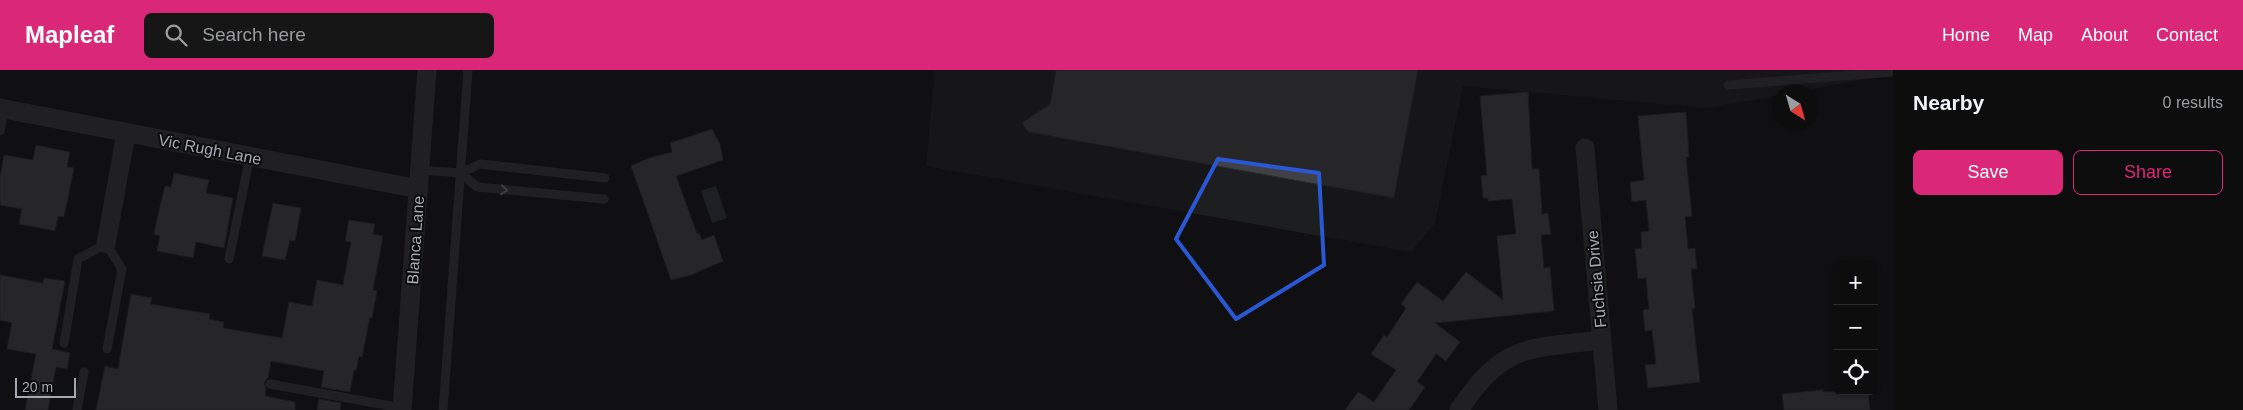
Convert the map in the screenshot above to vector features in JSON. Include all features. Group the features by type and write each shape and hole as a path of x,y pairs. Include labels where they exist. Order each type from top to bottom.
{"street":[{"name":"Blanca Lane","path":"402,409 427,70"},
{"name":"Vic Rugh Lane","path":"2,109 419,189"},
{"path":"106,244 126,132"},
{"name":"Fuchsia Drive","path":"1586,148 1608,410"},
{"path":"1459,410 1486,373 1512,355 1528,349 1601,340"}],"lane":[{"path":"443,410 468,70"},
{"path":"1728,85 1893,72"},
{"path":"0,131 2,109"},
{"path":"228,259 250,156"},
{"path":"420,170 461,173 480,164 605,178"},
{"path":"461,173 476,187 604,200"},
{"path":"64,343 78,259 106,244 122,269 108,349"},
{"path":"78,410 84,372"},
{"path":"270,384 402,409"}],"highlighted area":[{"path":"1218,159 1319,173 1324,265 1236,319 1176,239"}],"shaded area":[{"path":"935,70 1893,70 1893,74 1818,88 1818,85 1773,85 1773,96 1709,108 1463,86 1435,223 1411,252 926,166"},
{"path":"716,186 727,218 712,223 701,191"}],"building":[{"path":"1056,70 1418,70 1394,198 1028,132 1022,123 1050,104"},
{"path":"1528,92 1532,169 1539,169 1542,214 1548,213 1551,234 1541,235 1544,268 1550,267 1554,311 1435,323 1460,342 1446,361 1436,354 1417,382 1425,387 1409,410 1345,410 1358,392 1374,402 1396,370 1371,354 1384,335 1387,337 1406,308 1401,304 1417,282 1443,301 1466,272 1503,300 1497,236 1516,234 1512,199 1488,201 1488,198 1483,198 1481,176 1487,175 1480,96"},
{"path":"1686,112 1689,157 1686,157 1692,216 1685,217 1688,249 1695,248 1697,269 1691,269 1695,308 1692,309 1700,382 1648,388 1645,365 1656,364 1652,330 1645,331 1643,310 1649,309 1646,278 1638,279 1635,249 1642,248 1641,232 1649,231 1646,200 1632,202 1630,182 1644,180 1638,116"},
{"path":"712,129 720,144 723,160 676,176 697,234 699,233 702,240 714,235 723,261 691,275 671,280 631,166 649,158 672,152 670,143"},
{"path":"36,145 70,152 67,167 74,168 64,217 58,216 55,231 19,224 22,209 0,205 0,177 4,155 33,160"},
{"path":"174,173 209,180 206,193 233,198 224,248 196,242 193,258 157,251 160,236 154,234 158,215 165,186 171,187"},
{"path":"273,203 301,208 295,241 290,240 285,260 262,256"},
{"path":"349,220 375,224 373,234 383,236 373,290 377,291 372,318 370,317 362,357 359,356 356,371 354,370 350,392 321,387 324,371 271,361 268,378 264,382 265,396 295,402 295,410 96,410 105,366 118,369 131,294 152,298 150,304 210,314 209,319 224,322 223,328 282,338 289,302 312,306 317,280 343,285 351,242 345,241"},
{"path":"0,275 43,283 44,278 65,281 52,349 70,353 67,369 56,367 48,410 25,410 36,354 7,349 12,323 0,320"},
{"path":"1823,390 1823,392 1833,392 1833,395 1868,395 1870,410 1784,410 1782,394"},
{"path":"319,399 341,403 340,410 317,410"}]}
